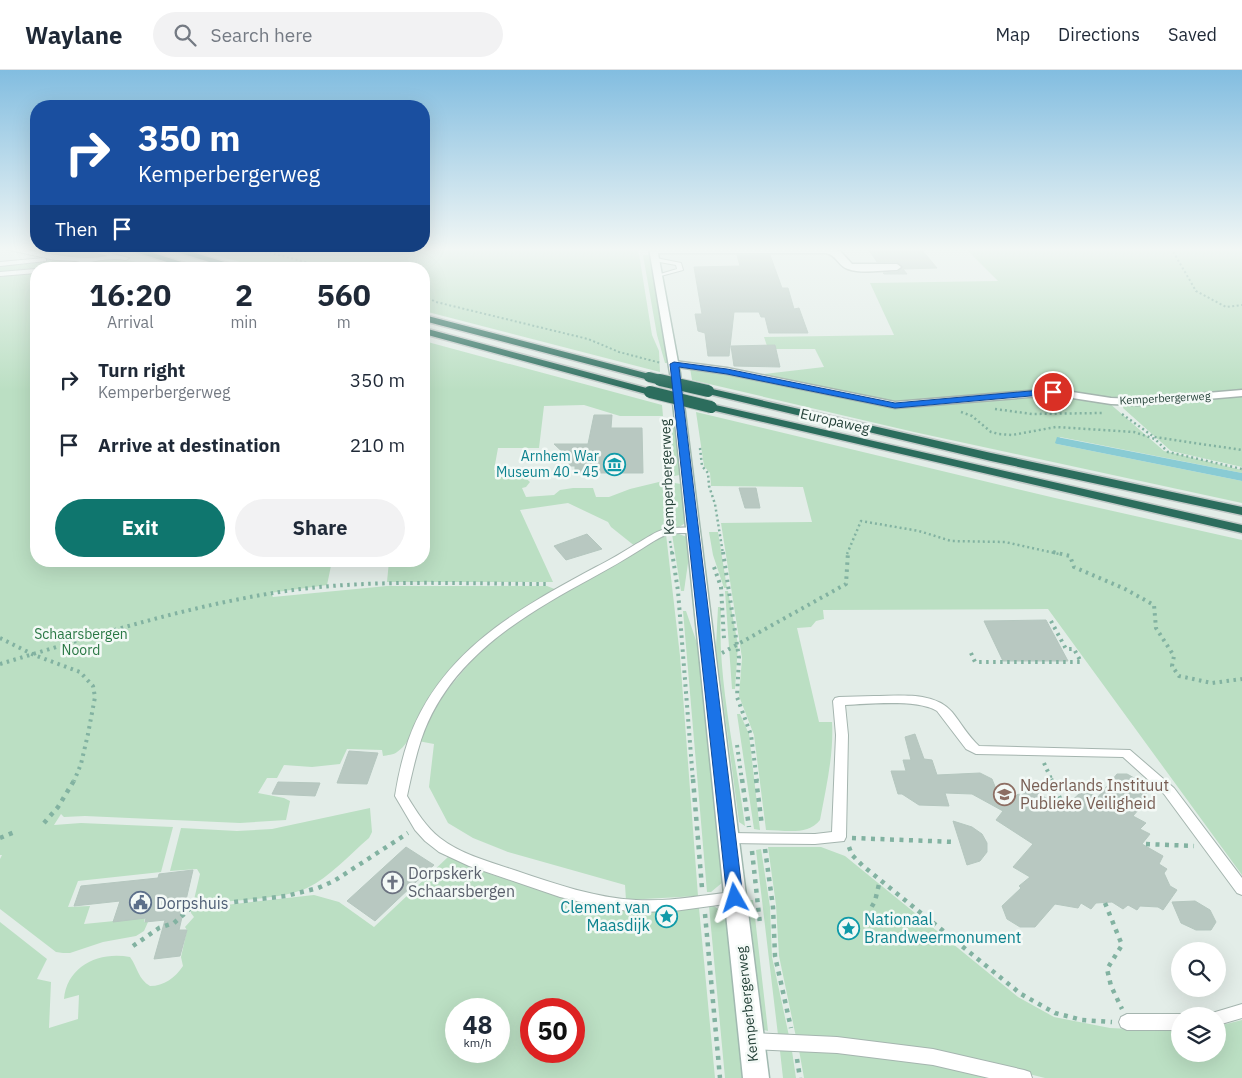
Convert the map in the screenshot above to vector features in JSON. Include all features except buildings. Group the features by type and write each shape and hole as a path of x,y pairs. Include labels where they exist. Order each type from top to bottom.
{"highway":[{"name":"Europaweg","path":"430,320 708,391 991,457 1242,511"},
{"name":"Europaweg","path":"430,334 711,407 1242,529"}],"main road":[{"name":"Kemperbergerweg","path":"660,295 666,365 693,530 756,1078"},
{"name":"Kemperbergerweg","path":"666,365 727,371 895,406 1053,392 1111,401 1136,402 1242,393"}],"lane":[{"path":"693,530 668,531 522,613 497,630 457,670 430,705 413,741 401,796 419,826 435,841 452,852 474,862 560,891 600,901 638,906 735,898"},
{"path":"729,838 815,839 839,837 842,735 839,701 917,701 936,704 959,730 969,745 976,750 1126,753 1169,791 1242,889"},
{"path":"1226,1016 1242,1011"},
{"path":"1127,1022 1171,1022"},
{"path":"752,1041 837,1045 933,1056 1024,1078"}],"path":[{"path":"1204,295 1226,307 1242,304"},
{"path":"430,299 588,338 619,352 666,365"},
{"path":"992,408 1032,414 1111,412"},
{"path":"959,411 972,416 991,432 999,434 1012,435 1056,427 1134,432 1155,439 1168,452 1242,468"},
{"path":"1116,413 1127,416 1154,437 1242,450"},
{"name":"Kemperbergerweg","path":"666,422 668,531 678,591 703,900"},
{"path":"699,446 702,466 708,474 709,486 716,504 740,663 737,697 751,735 773,907 775,956 800,1078"},
{"path":"724,653 846,584 843,566 850,543 861,521 919,531 951,541 1005,542 1070,556 1074,568 1125,589 1154,605 1156,628 1174,656 1172,666 1179,676 1212,683 1242,679"},
{"path":"0,664 34,655 50,647 156,616 294,590 387,584 575,584"},
{"path":"724,606 720,589 729,589"},
{"path":"971,653 975,662 1081,662 1074,649 1066,649 1051,621"},
{"path":"0,638 34,655 80,672 93,686 95,697 83,764 76,781 65,799 44,823"},
{"path":"1039,751 1063,805"},
{"path":"133,946 159,928 174,923 192,907 286,896 318,888 334,881 419,826"},
{"path":"0,838 17,831"},
{"path":"839,837 955,842"},
{"path":"1146,844 1210,847"},
{"path":"849,847 852,855 880,880 1021,994 1055,1013 1082,1020 1127,1022 1107,973 1108,964 1118,954 1122,945 1105,903"},
{"path":"867,915 875,901 880,880"},
{"path":"703,900 720,1078"}],"green space":[{"name":"Schaarsbergen Noord","path":"0,295 30,295 30,567 331,567 327,585 270,593 273,597 387,586 547,586 557,590 503,624 473,649 444,679 430,697 408,741 396,753 383,756 382,750 347,749 340,764 312,767 284,765 277,778 267,778 258,793 290,801 286,820 240,823 85,816 64,817 61,814 54,825 81,823 173,827 161,872 78,881 68,907 90,906 84,924 145,918 144,922 148,922 144,931 136,936 103,942 70,953 56,952 0,909 0,859 2,855 0,855"},
{"path":"430,295 646,295 652,335 659,351 660,372 430,313"},
{"path":"650,295 657,295 668,363 665,363 657,335"},
{"path":"876,295 1242,295 1242,392 1134,400 1110,399 1062,391 895,404 755,375 824,367 815,349 768,349 764,337 894,335"},
{"path":"430,343 662,405 663,416 620,416 584,405 544,406 539,448 498,448 494,470 513,472 530,482 526,487 522,488 526,497 554,495 560,490 573,488 593,488 596,497 609,497 630,489 663,481 664,531 636,547 611,527 608,522 568,503 520,510 553,582 387,582 388,567 430,567"},
{"path":"690,368 884,405 1053,393 1108,402 1164,451 1242,470 1242,473 1060,437 1057,444 1242,481 1242,503 914,432 692,380"},
{"path":"1242,394 1242,467 1171,451 1123,408 1124,405"},
{"path":"696,412 1055,498 1242,540 1242,875 1048,609 823,610 824,619 816,621 811,627 797,628 819,722 832,722 829,771 820,820 815,825 795,831 766,830 754,735 739,696 742,658 721,523 812,522 803,487 711,486 710,473 704,466"},
{"path":"668,424 674,425 680,475 668,477"},
{"path":"668,482 681,484 685,523 678,528 671,528"},
{"path":"709,532 718,532 727,588 724,588 713,555"},
{"path":"666,534 680,656 698,896 626,900 625,885 508,852 473,838 448,823 429,787 434,744 418,741 434,706 478,653 524,615"},
{"path":"672,534 687,537 689,556 684,591 681,591"},
{"path":"725,591 728,591 738,645 735,689 732,689"},
{"path":"718,607 721,607 724,690 745,826 739,822 716,647"},
{"path":"683,611 686,611 699,649 723,882 711,892 707,892"},
{"path":"737,714 740,714 749,734 760,830 754,829"},
{"path":"370,808 372,832 369,838 324,878 296,892 268,898 193,904 200,874 197,869 170,871 181,828 237,831 272,829"},
{"path":"768,847 821,847 845,856 1018,997 1054,1017 1110,1028 1171,1029 1171,1062 1226,1062 1226,1024 1242,1020 1242,1078 1045,1078 1009,1069 796,1037 779,956 776,905"},
{"path":"761,849 770,907 772,957 789,1036 778,1035 756,850"},
{"path":"448,857 493,875 598,907 639,912 691,907 699,908 715,1078 0,1078 0,922 47,959 37,979 51,982 49,1028 78,1019 79,995 64,999 66,987 71,978 86,963 107,956 130,957 141,977 150,986 160,985 173,978 183,966 181,957 187,930 185,927 194,917 191,909 314,895 339,902 374,927"},
{"path":"748,900 753,900 768,1031 764,1030 762,1022"},
{"path":"709,906 714,906 726,915 742,1078 725,1078"},
{"path":"799,1050 850,1053 900,1059 1000,1078 804,1078"},
{"path":"780,1051 792,1051 796,1078 783,1078"}],"water":[{"path":"1057,437 1242,473 1242,481 1057,444 1055,443"}],"place":[{"name":"Arnhem War Museum 40 - 45","path":"615,464"},
{"name":"Nederlands Instituut Publieke Veiligheid","path":"1004,794"},
{"name":"Dorpskerk Schaarsbergen","path":"392,882"},
{"name":"Dorpshuis","path":"140,903"},
{"name":"Clement van Maasdijk","path":"666,916"},
{"name":"Nationaal Brandweermonument","path":"848,928"}],"route":[{"path":"735,898 674,364 727,371 895,406 1053,392"}]}
